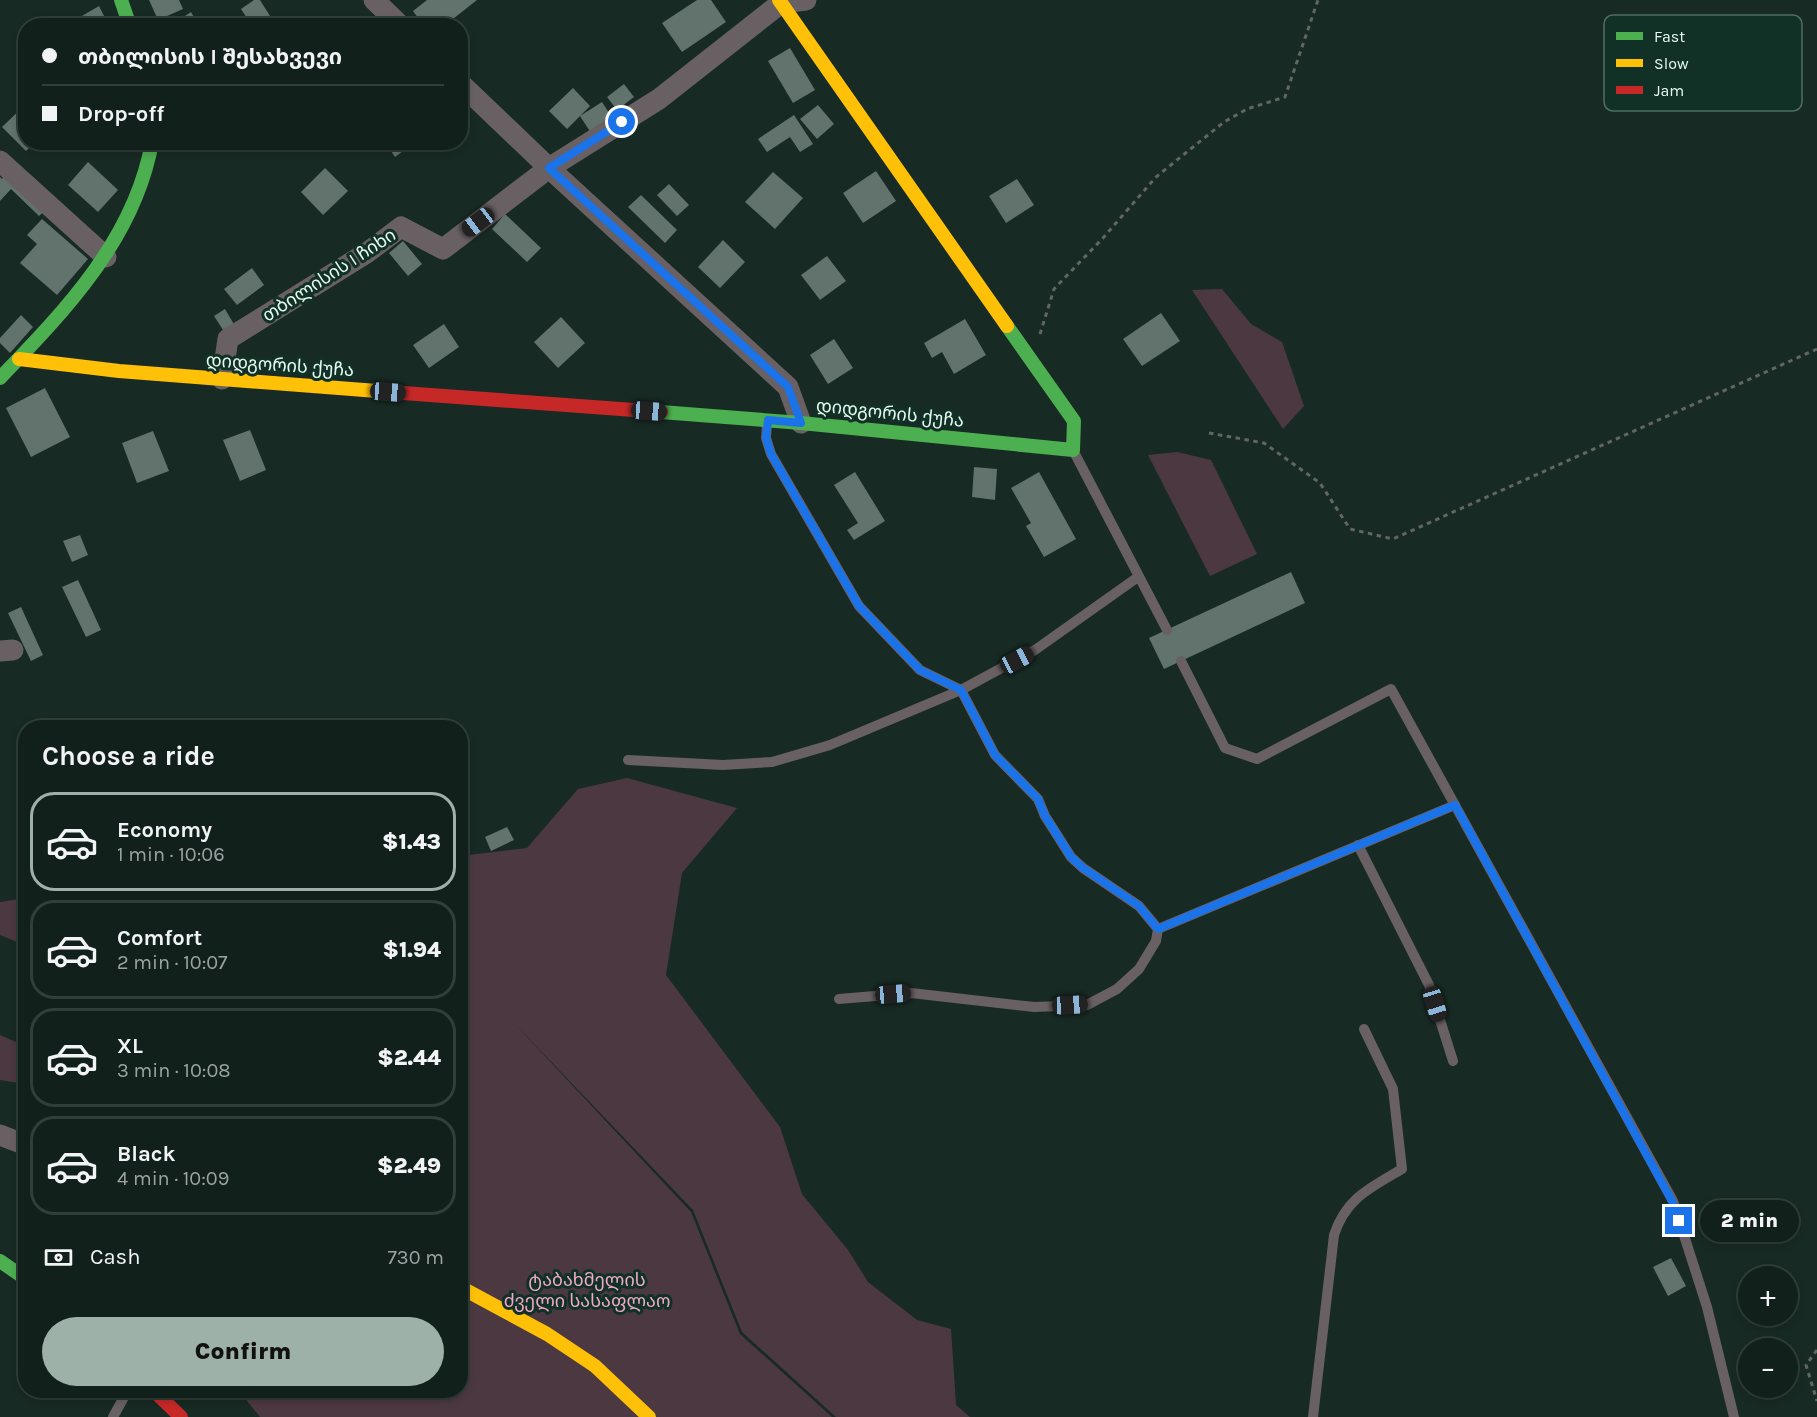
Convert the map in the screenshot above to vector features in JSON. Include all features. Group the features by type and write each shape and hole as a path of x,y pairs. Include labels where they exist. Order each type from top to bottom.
{"street":[{"path":"121,0 127,18"},
{"path":"374,0 393,18"},
{"path":"549,168 659,99 780,2 806,0"},
{"path":"780,2 1074,421 1073,450"},
{"path":"468,91 788,387 801,423"},
{"path":"0,378 56,320 106,257 124,225 142,183 150,150"},
{"path":"0,161 106,257"},
{"name":"თბილისის I ჩიხი","path":"222,379 228,339 368,252 401,227 443,249 549,168"},
{"name":"დიდგორის ქუჩა","path":"19,359 222,379 768,420 1073,450"},
{"path":"0,1135 18,1142"},
{"path":"0,1261 18,1273"},
{"path":"468,1291 547,1334 595,1366 649,1417"},
{"path":"161,1398 181,1417"}],"lane":[{"path":"768,420 766,438 771,454 859,606 920,670 961,690 995,755 1038,799 1045,816 1071,857 1083,868 1139,906 1158,929 1156,941 1139,969 1118,989 1088,1005 1034,1007 911,993 839,999"},
{"path":"1073,450 1167,630"},
{"path":"628,760 723,765 772,762 830,745 961,690 1035,650 1138,577"},
{"path":"1181,661 1225,748 1257,759 1391,689 1672,1201 1707,1306 1734,1417"},
{"path":"1158,929 1455,805"},
{"path":"1358,845 1429,985 1453,1061"},
{"path":"1313,1417 1334,1235 1341,1214 1366,1191 1402,1169 1393,1089 1364,1029"},
{"path":"113,1417 124,1398"}],"path":[{"path":"1030,358 1046,319 1054,290 1104,238 1156,177 1224,122 1247,109 1285,97 1318,0"},
{"path":"1209,433 1264,443 1320,483 1350,529 1393,539 1817,349"},
{"path":"1817,1350 1806,1365 1817,1401"}],"green space":[{"path":"1222,289 1251,324 1282,342 1304,406 1283,429 1192,290"},
{"path":"1177,452 1211,460 1257,554 1210,576 1148,455"},
{"name":"ტაბახმელის ძველი სასაფლაო","path":"627,778 737,808 682,873 666,975 780,1127 802,1194 848,1250 868,1282 917,1320 951,1329 956,1405 970,1417 836,1417 742,1332 693,1210 514,1023 691,1212 740,1334 832,1417 260,1417 245,1398 468,1398 468,855 527,848 578,789"},
{"path":"18,899 18,942 0,935 0,902"},
{"path":"0,1035 18,1043 18,1083 0,1080"}],"building":[{"path":"149,0 179,0 183,9 157,18"},
{"path":"254,0 260,0 270,16 247,18 241,9"},
{"path":"427,0 477,0 454,18 418,18 413,11"},
{"path":"697,0 711,0 726,22 682,52 662,23"},
{"path":"99,6 105,18 78,18"},
{"path":"191,12 194,18 182,18"},
{"path":"790,48 815,90 793,103 768,61"},
{"path":"624,84 634,97 617,110 607,97"},
{"path":"573,88 590,106 567,129 549,111"},
{"path":"602,102 613,119 591,133 580,116"},
{"path":"818,105 834,124 817,139 800,119"},
{"path":"18,112 18,143 2,127"},
{"path":"794,115 813,144 800,152 790,137 767,152 758,139"},
{"path":"390,150 404,150 395,157"},
{"path":"88,162 118,190 98,212 68,185"},
{"path":"325,168 348,191 323,215 301,192"},
{"path":"876,171 896,201 863,223 843,193"},
{"path":"773,172 803,198 775,229 745,202"},
{"path":"6,174 45,210 39,216 11,189 0,201 0,177 2,179"},
{"path":"1017,179 1034,205 1006,223 989,196"},
{"path":"669,184 689,205 677,216 657,195"},
{"path":"641,195 677,230 665,243 628,207"},
{"path":"505,214 541,248 527,262 492,229"},
{"path":"42,219 88,259 57,295 20,263 37,244 27,235"},
{"path":"723,240 745,262 720,288 698,267"},
{"path":"403,241 422,264 408,276 389,253"},
{"path":"827,256 846,281 820,300 801,275"},
{"path":"252,268 264,285 237,305 224,289"},
{"path":"225,309 235,326 225,333 214,316"},
{"path":"1161,313 1180,341 1142,366 1123,339"},
{"path":"21,315 33,327 10,353 0,343 0,338"},
{"path":"561,317 585,343 558,368 534,342"},
{"path":"965,319 986,355 954,374 942,352 932,358 924,343"},
{"path":"444,324 459,347 429,368 413,345"},
{"path":"834,339 853,368 828,384 810,355"},
{"path":"45,388 70,437 31,457 6,408"},
{"path":"250,430 266,470 240,481 223,440"},
{"path":"153,431 169,471 137,483 122,443"},
{"path":"974,467 997,469 995,500 972,497"},
{"path":"855,472 885,521 854,540 847,530 858,523 834,485"},
{"path":"1039,472 1076,539 1044,557 1026,526 1031,523 1011,488"},
{"path":"80,535 88,555 72,562 63,541"},
{"path":"1291,572 1305,603 1164,669 1149,638"},
{"path":"78,580 101,630 86,637 62,587"},
{"path":"21,607 43,655 31,661 8,613"},
{"path":"507,827 514,840 491,851 485,837"},
{"path":"1671,1258 1686,1286 1668,1296 1653,1267"}],"traffic: fast":[{"path":"121,0 127,18"},
{"path":"0,378 73,299 114,241 130,210 143,177 150,150"},
{"path":"661,412 801,423 1073,450 1074,421 1007,326"},
{"path":"0,1261 18,1273"}],"traffic: slow":[{"path":"779,0 1007,326"},
{"path":"19,359 119,371 403,393"},
{"path":"468,1291 547,1334 595,1366 649,1417"}],"traffic: jam":[{"path":"403,393 661,412"},
{"path":"161,1398 181,1417"}],"route":[{"path":"622,122 549,168 788,387 801,423 768,420 766,438 771,454 859,606 920,670 939,682 961,690 995,755 1038,799 1045,816 1071,857 1083,868 1139,906 1158,929 1455,805 1672,1201 1679,1221"}]}
